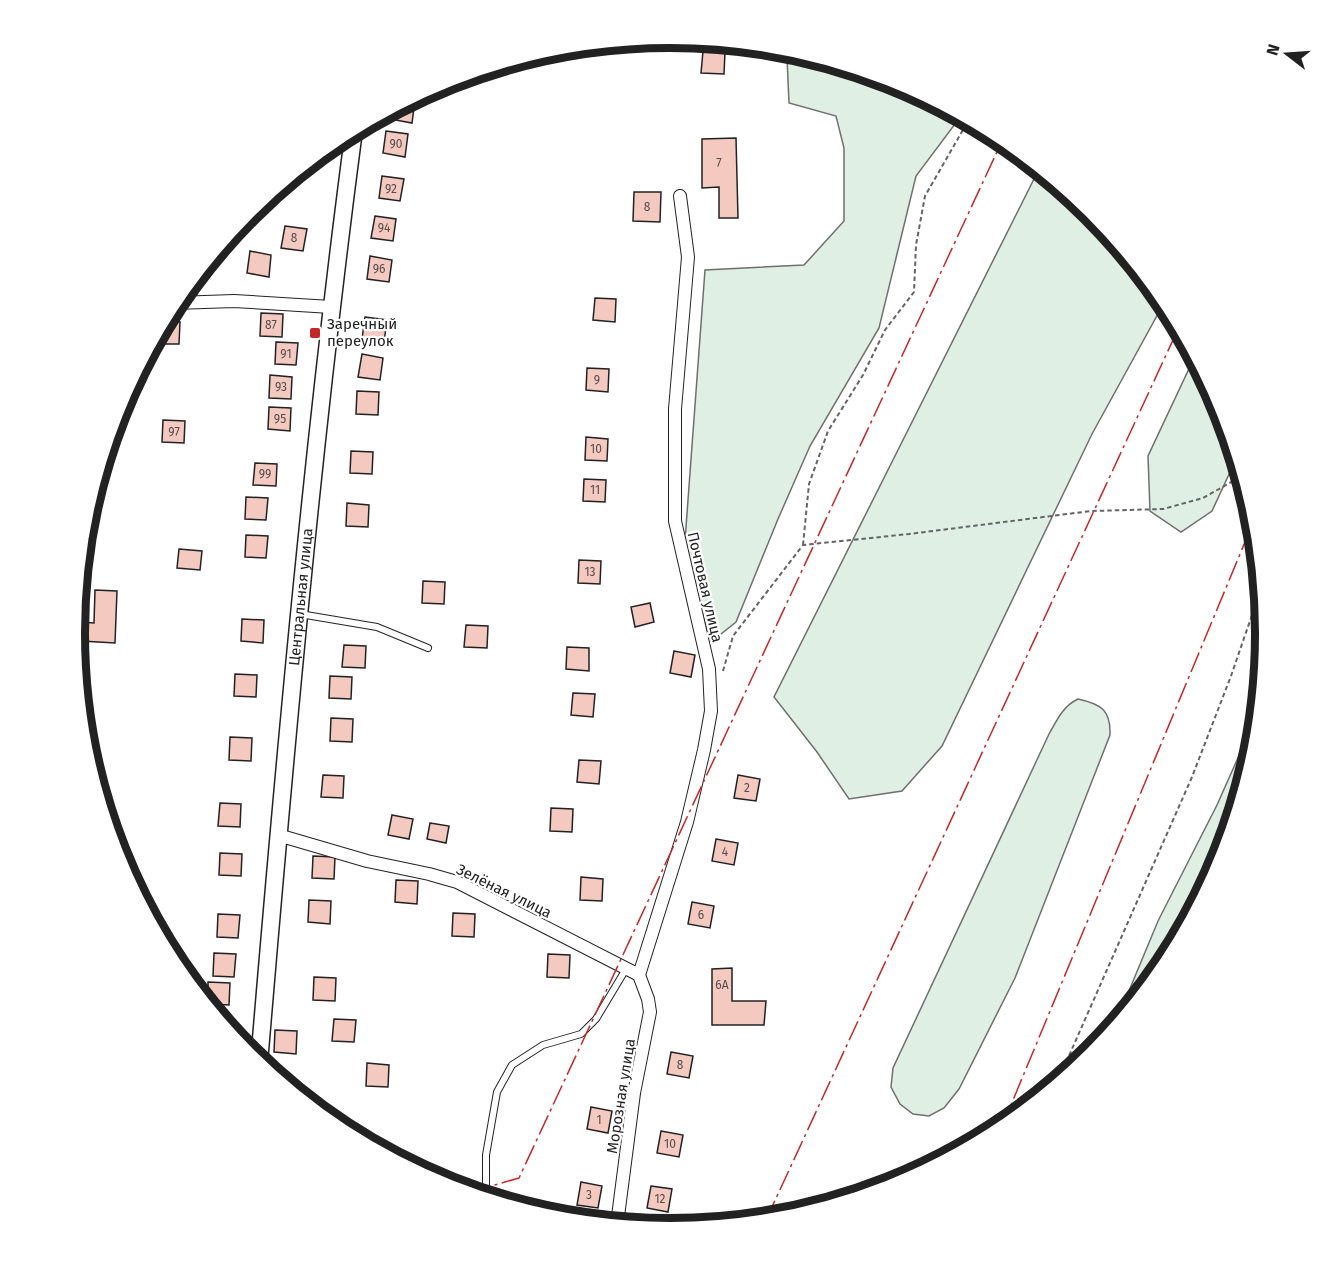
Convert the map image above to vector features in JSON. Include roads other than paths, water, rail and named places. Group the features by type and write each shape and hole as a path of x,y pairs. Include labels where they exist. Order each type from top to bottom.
{"street":[{"name":"Центральная улица","path":"260,1052 299,614 331,307 352,142"},
{"name":"Почтовая улица","path":"639,975 687,822 711,711 709,669 675,521 675,409 688,257 680,196"},
{"path":"188,303 234,301 331,307"},
{"name":"Зелёная улица","path":"278,835 367,861 457,882 639,975"},
{"name":"Морозная улица","path":"618,1217 633,1093 650,1012 639,975"}],"lane":[{"path":"299,614 377,627 428,648"},
{"path":"486,1189 486,1155 497,1092 512,1065 543,1045 581,1034 596,1019 626,969"}],"place":[{"name":"Заречный переулок","path":"315,333"}]}
